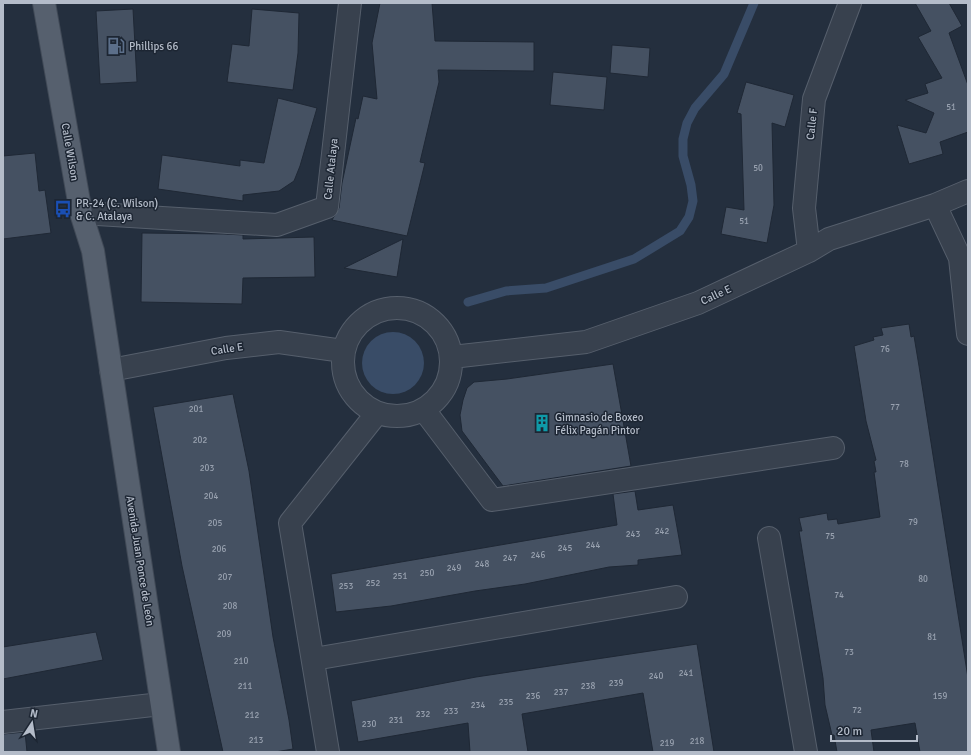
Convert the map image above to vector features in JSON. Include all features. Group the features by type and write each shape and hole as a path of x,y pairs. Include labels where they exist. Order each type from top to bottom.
{"main road":[{"name":"Calle Wilson","path":"44,3 81,213 94,251 111,370"},
{"name":"Avenida Juan Ponce de León","path":"111,370 168,752"}],"street":[{"name":"Calle Atalaya","path":"81,213 277,225 327,207 350,3"},
{"name":"Calle F","path":"809,251 804,208 814,99 850,3"},
{"name":"Calle E","path":"452,357 586,342 698,304 809,251 829,239 935,205 968,191"},
{"path":"935,205 960,258 968,334"},
{"path":"400,308 415,311 429,318 440,329 448,342 452,357 451,373 446,388 436,400 424,410 409,416 393,416 377,413 364,406 353,394 346,381 342,366 344,351 349,337 358,324 370,315 384,309 400,308"},
{"name":"Calle E","path":"111,370 226,348 280,342 344,351"},
{"path":"424,410 492,500 834,448"},
{"path":"328,752 314,659 290,523 377,413"},
{"path":"769,538 806,752"},
{"path":"314,659 676,597"},
{"path":"3,722 161,704"}],"water":[{"path":"393,332 405,335 415,341 421,351 424,363 421,375 415,385 405,391 393,394 381,391 371,385 365,375 362,363 365,351 371,341 381,335"}],"building":[{"path":"380,3 432,3 435,41 534,42 534,71 438,70 439,82 420,162 425,163 407,236 332,220 339,208 342,183 356,118 358,119 363,96 377,99 372,43"},
{"path":"915,3 949,3 962,26 949,33 968,85 968,132 940,142 943,154 909,164 897,125 926,133 934,113 905,100 928,93 925,84 942,78 918,37 931,31"},
{"path":"133,9 137,82 100,84 96,11"},
{"path":"252,9 299,13 298,53 293,90 227,82 232,44 249,46"},
{"path":"612,45 650,48 648,77 610,73"},
{"path":"553,72 607,77 604,110 550,105"},
{"path":"746,82 794,95 785,127 772,123 774,205 767,243 721,234 726,207 744,210 741,114 737,113"},
{"path":"278,98 317,108 300,166 294,181 279,191 243,195 243,201 158,189 162,155 240,166 240,160 264,163"},
{"path":"35,153 39,191 45,190 51,233 3,239 3,156"},
{"path":"142,233 243,235 243,239 314,237 315,277 243,278 242,304 141,302"},
{"path":"403,239 397,277 344,268"},
{"path":"909,324 911,337 914,336 919,366 968,678 968,752 920,752 915,723 871,730 874,752 837,752 834,735 832,735 825,705 823,678 799,531 802,531 799,518 827,513 828,520 837,519 838,524 880,517 874,472 876,472 874,461 876,460 866,421 854,346 874,340 873,337 883,335 881,328"},
{"name":"Gimnasio de Boxeo Félix Pagán Pintor","path":"613,364 631,466 503,486 462,431 460,415 463,400 467,388 474,382 507,379"},
{"path":"233,394 249,471 273,637 293,749 275,752 223,752 182,566 153,407"},
{"path":"635,491 638,510 673,505 682,555 638,560 638,565 609,567 525,584 391,606 336,612 331,574 617,525 613,494"},
{"path":"96,632 103,660 3,679 3,647"},
{"path":"697,644 714,752 653,752 643,693 522,714 528,752 470,752 468,723 358,742 351,701 476,677"},
{"path":"25,732 27,752 3,752 3,734"}],"waterway":[{"path":"468,302 506,291 546,288 634,259 680,231 689,217 693,201 691,185 683,156 683,139 687,123 695,108 724,74 754,3"}],"place":[{"name":"Phillips 66","path":"116,46"},
{"name":"PR-24 (C. Wilson) & C. Atalaya","path":"63,209"},
{"name":"Gimnasio de Boxeo Félix Pagán Pintor","path":"542,423"}]}
